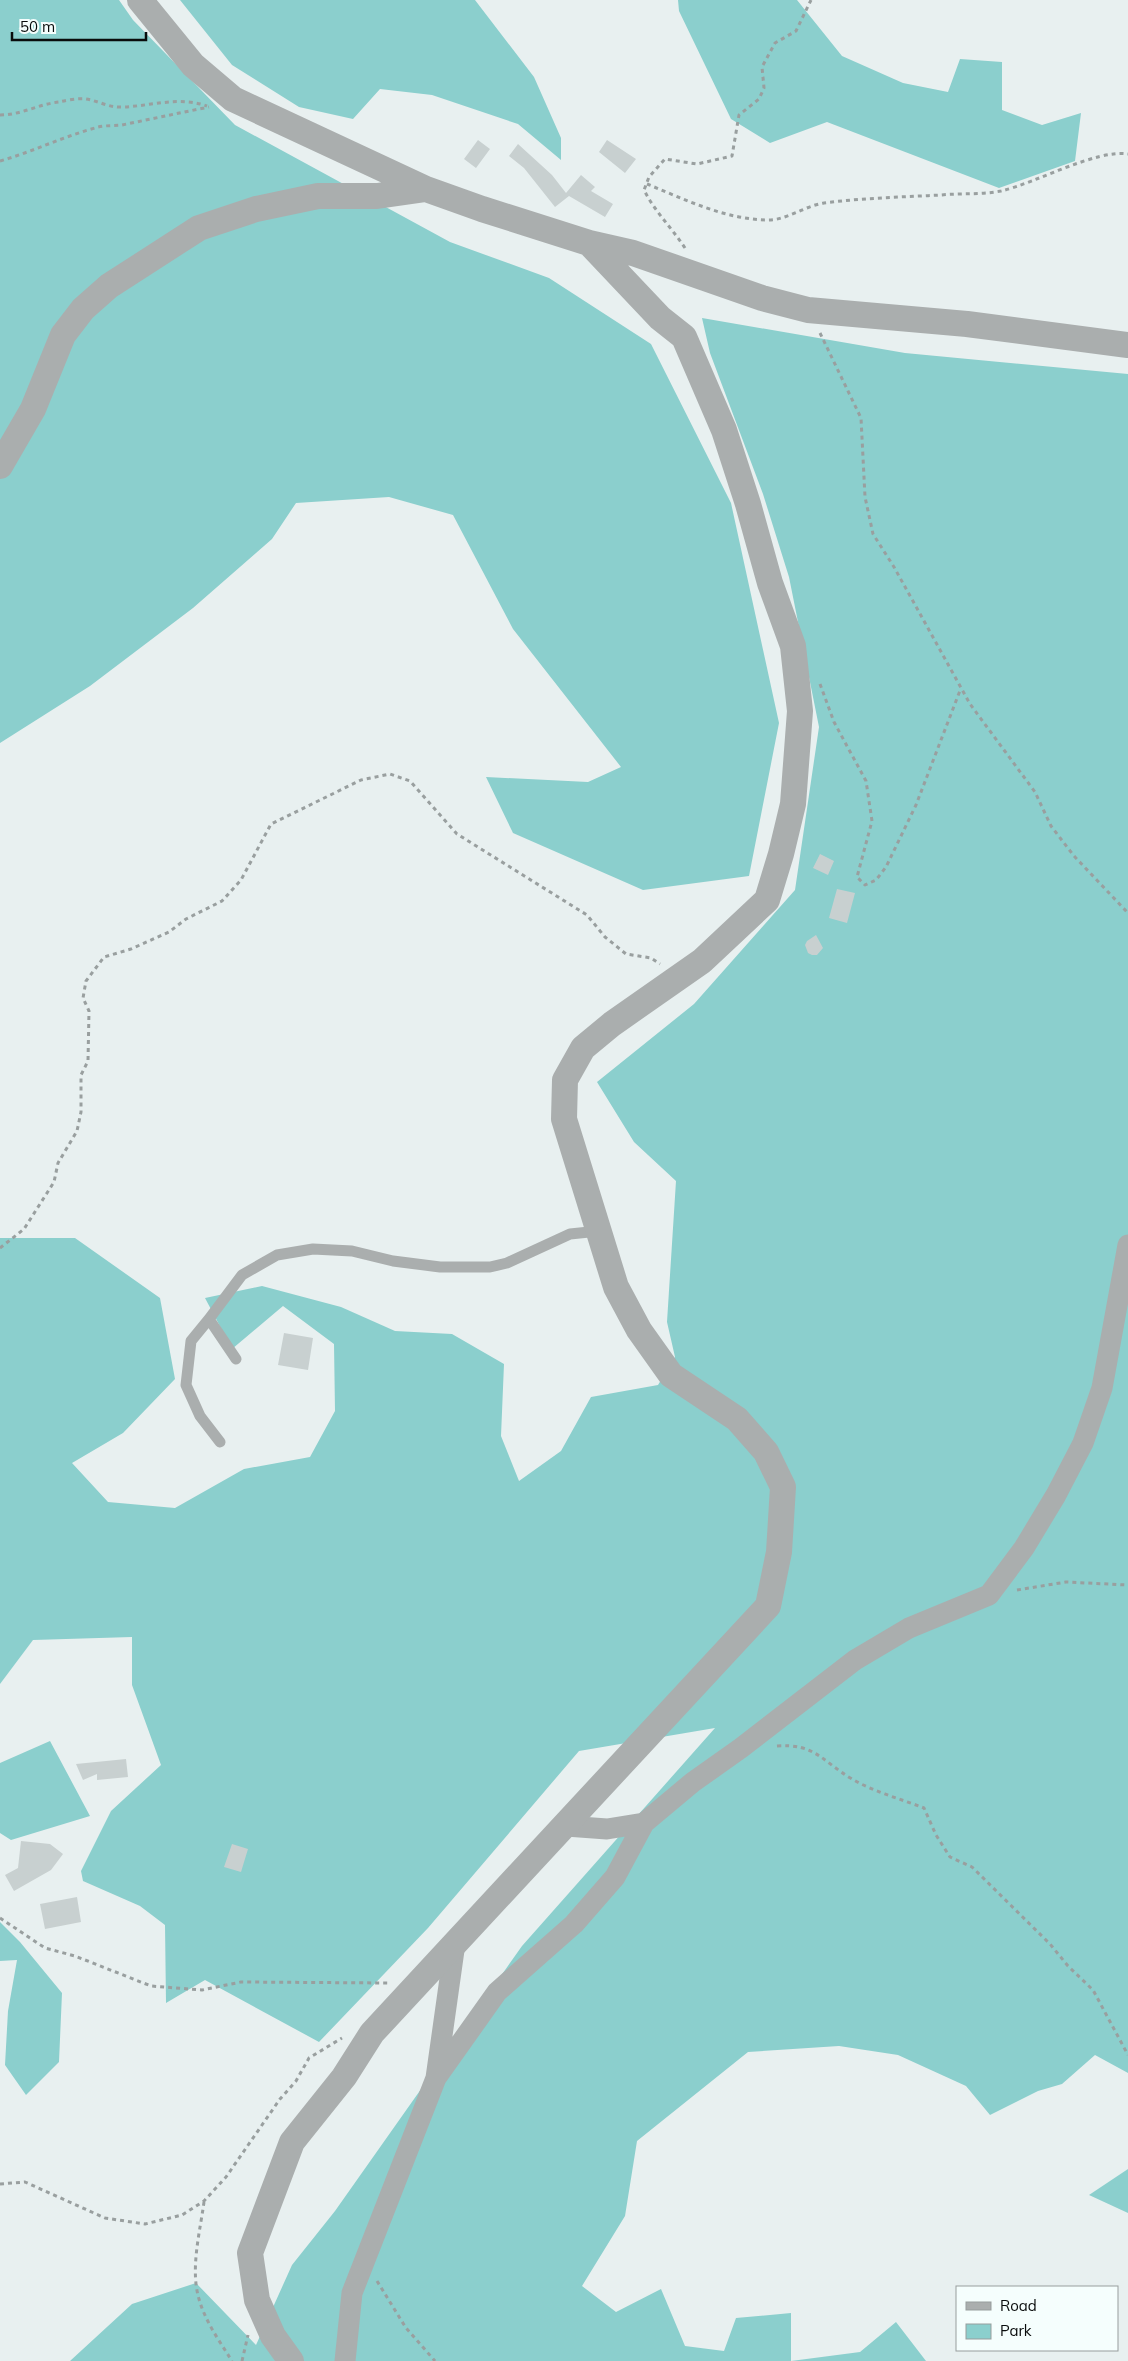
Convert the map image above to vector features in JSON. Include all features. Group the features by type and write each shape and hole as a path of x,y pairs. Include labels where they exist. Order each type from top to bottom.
{"street":[{"path":"140,0 192,65 233,100 426,189 588,243 633,253 762,298 808,310 967,324 1128,345"},
{"path":"0,466 33,409 63,335 83,309 109,286 199,228 256,209 318,196 378,196 426,189"},
{"path":"291,2361 273,2336 257,2300 250,2253 292,2142 344,2077 372,2033 768,1606 779,1552 783,1487 766,1452 736,1419 671,1375 640,1330 616,1287 564,1118 565,1080 583,1048 612,1024 702,961 767,900 781,854 792,804 800,711 793,646 770,583 748,504 724,430 684,337 660,318 588,243"},
{"path":"436,2078 497,1992 574,1924 615,1877 644,1822 855,1660 909,1628 989,1595 1024,1548 1056,1495 1083,1443 1102,1388 1128,1245"},
{"path":"566,1826 607,1829 644,1822"},
{"path":"345,2361 352,2293 436,2078 455,1942"}],"lane":[{"path":"220,1442 200,1416 186,1384 191,1341 242,1275 277,1255 313,1249 352,1251 403,1262 440,1267 490,1267 508,1263 570,1234 599,1231"},
{"path":"209,1319 236,1359"}],"path":[{"path":"695,274 686,250 674,231 652,206 644,190 646,184 665,159 698,164 732,156 739,115 759,99 764,88 762,67 775,43 796,31 811,0"},
{"path":"0,114 12,115 42,104 86,99 105,106 122,108 179,101 197,102 210,107 165,117 148,118 120,125 96,128 74,136 48,142 25,154 0,161"},
{"path":"646,184 696,204 735,216 767,220 797,213 821,204 884,197 975,195 1003,190 1100,156 1118,153 1128,154"},
{"path":"808,310 861,418 865,497 873,534 894,567 970,704 1035,792 1052,826 1074,856 1128,913"},
{"path":"795,667 820,684 834,722 866,781 872,821 857,877 865,885 876,880 891,858 932,768 962,687"},
{"path":"0,1248 24,1229 54,1182 58,1163 77,1131 80,1112 80,1075 88,1062 89,1011 83,998 86,980 104,957 131,949 169,932 186,919 222,901 241,880 271,824 361,780 390,774 410,781 457,834 587,916 605,937 626,954 651,958 666,968 677,979"},
{"path":"989,1595 1066,1582 1128,1585"},
{"path":"776,1746 792,1745 820,1754 853,1779 924,1808 936,1835 950,1857 972,1868 1050,1944 1068,1966 1093,1990 1128,2055"},
{"path":"0,1918 44,1948 75,1956 152,1986 202,1990 241,1982 399,1983 412,1989"},
{"path":"0,2184 25,2182 105,2218 145,2224 182,2215 204,2201 226,2177 280,2100 296,2081 308,2058 346,2036 372,2033"},
{"path":"204,2201 196,2266 199,2298 211,2326 232,2361"},
{"path":"373,2275 406,2328 435,2361"}],"green space":[{"path":"0,0 119,0 133,20 235,125 450,242 549,278 651,344 731,503 779,723 749,876 643,890 513,833 486,777 588,782 621,767 513,629 453,515 389,497 296,503 272,539 193,608 90,686 0,743"},
{"path":"180,0 475,0 534,77 561,138 561,160 518,124 432,95 380,89 353,119 299,107 232,65"},
{"path":"678,0 797,0 842,56 903,83 948,92 960,59 1002,62 1002,110 1042,125 1081,113 1075,161 999,188 827,122 770,143 731,119 679,11"},
{"path":"702,318 905,353 1128,374 1128,2073 1095,2055 1062,2084 1038,2091 990,2115 966,2086 898,2055 839,2046 748,2052 637,2141 625,2216 582,2286 616,2312 661,2289 685,2346 724,2351 736,2318 791,2313 791,2361 70,2361 132,2304 196,2283 256,2345 292,2265 335,2211 522,1946 715,1728 579,1751 428,1928 319,2042 205,1980 166,2003 165,1925 140,1906 83,1881 81,1871 111,1811 161,1765 132,1685 132,1637 33,1640 0,1684 0,1238 75,1238 160,1298 175,1379 123,1433 72,1463 108,1502 175,1508 244,1469 310,1457 335,1411 334,1344 283,1306 232,1349 205,1298 262,1286 341,1307 395,1331 452,1334 504,1364 501,1436 519,1481 561,1451 591,1397 658,1385 675,1357 667,1322 676,1181 634,1142 597,1082 694,1004 795,890 819,727 789,577 763,494 710,353"},
{"path":"50,1741 90,1816 11,1840 0,1833 0,1763"},
{"path":"0,1922 20,1942 62,1993 59,2062 26,2095 5,2065 8,2011 17,1960 0,1961"},
{"path":"1128,2169 1128,2213 1089,2195"},
{"path":"896,2322 926,2361 791,2361 860,2352"}],"building":[{"path":"478,140 490,149 476,168 464,159"},
{"path":"607,140 636,159 625,173 599,152"},
{"path":"518,144 552,175 566,193 581,175 595,187 591,191 613,204 605,217 569,196 555,207 524,168 509,156"},
{"path":"820,854 834,861 828,875 813,868"},
{"path":"837,889 855,893 847,923 829,918"},
{"path":"816,935 823,948 817,955 812,955 808,953 805,945 807,941"},
{"path":"284,1333 313,1338 308,1370 278,1365"},
{"path":"126,1759 128,1777 97,1780 97,1774 83,1780 76,1764"},
{"path":"21,1841 50,1844 63,1854 51,1870 14,1891 5,1875 18,1868"},
{"path":"232,1844 248,1849 241,1872 224,1867"},
{"path":"77,1897 81,1922 45,1929 40,1904"}]}
